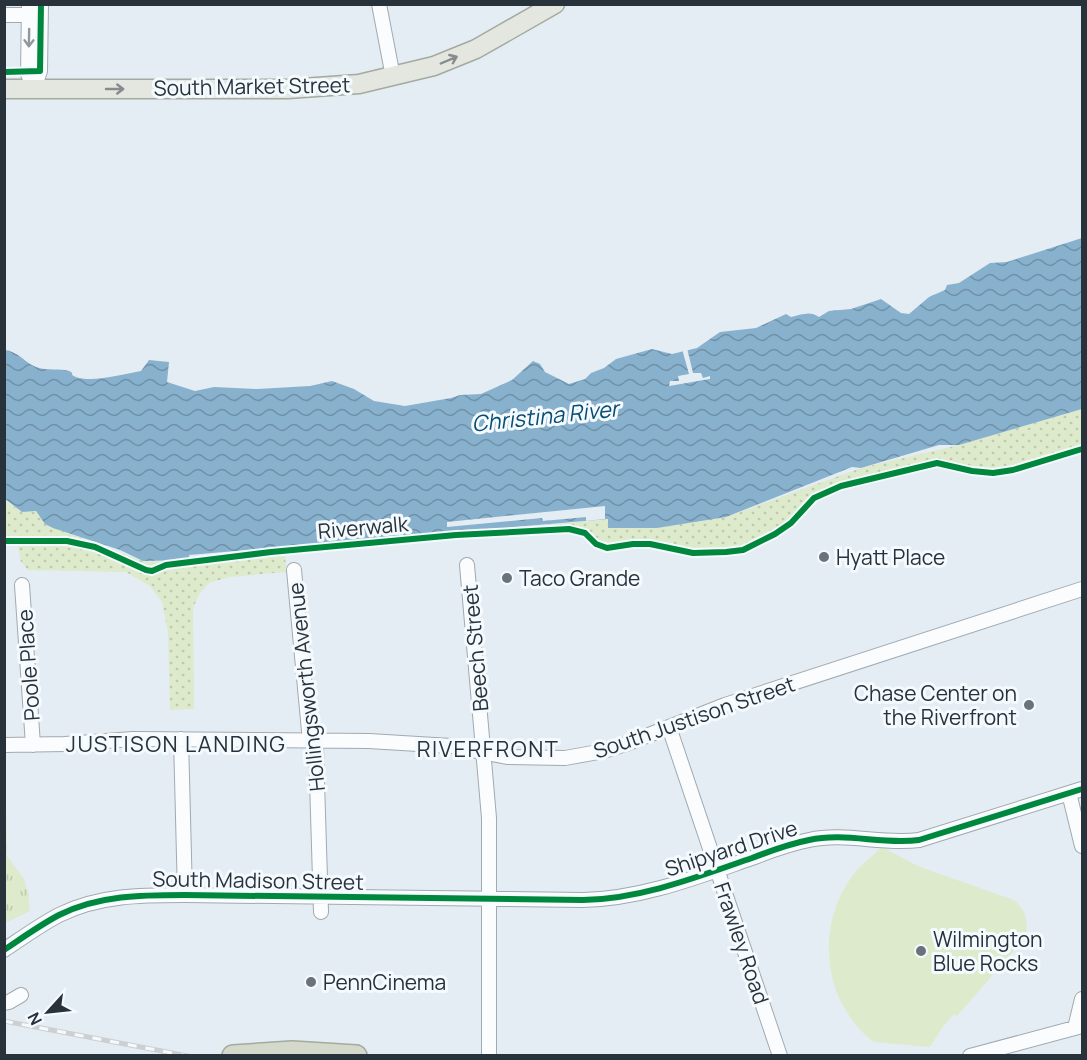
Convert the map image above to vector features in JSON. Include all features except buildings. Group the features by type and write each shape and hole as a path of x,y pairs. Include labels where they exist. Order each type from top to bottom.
{"highway":[{"path":"233,1056 292,1052 356,1056"}],"main road":[{"name":"South Market Street","path":"4,89 288,89 359,84 434,66 476,49 555,4"}],"street":[{"path":"380,4 393,77"},
{"path":"4,15 35,10 28,74 34,89"},
{"name":"Beech Street","path":"467,565 489,818 489,1056"},
{"name":"Hollingsworth Avenue","path":"294,570 309,731 316,748 321,912"},
{"name":"Poole Place","path":"22,585 33,745"},
{"name":"South Justison Street","path":"4,745 133,739 313,740 423,743 532,759 565,758 604,751 626,744 735,702 1083,590"},
{"name":"Frawley Road","path":"669,727 780,1056"},
{"path":"181,739 185,895"},
{"name":"Shipyard Drive","path":"490,899 608,899 645,892 814,839 836,837 891,842 919,840 1083,789"},
{"path":"1069,793 1083,846"},
{"name":"South Madison Street","path":"4,950 59,915 110,898 185,895 490,899"},
{"name":"South Madison Street","path":"4,940 32,931"},
{"path":"5,1009 9,1002 21,995"},
{"path":"970,1056 1079,1027 1083,999"}],"green space":[{"path":"1082,409 1082,448 1013,470 972,471 937,463 841,486 808,504 775,534 743,550 714,553 650,544 607,548 584,533 543,530 285,551 286,572 230,577 209,583 200,593 193,608 194,709 170,710 168,632 162,602 150,586 126,572 28,570 21,562 17,542 5,539 4,500 22,512 36,511 45,524 143,561 152,562 609,519 609,528 726,517 861,468 959,445"},
{"path":"5,761 7,856 24,879 30,911 5,923"},
{"name":"Wilmington Blue Rocks","path":"882,847 920,867 1014,900 1026,917 1025,938 957,1016 954,1014 930,1047 875,1042 870,1039 849,1015 835,987 829,952 833,916 847,883 858,869"}],"water":[{"name":"Christina River","path":"1082,238 1082,409 959,445 939,445 861,468 852,467 726,517 657,528 608,528 608,519 189,555 190,560 143,561 120,550 53,528 45,524 36,511 22,512 5,499 4,350 13,352 36,367 66,370 83,379 141,371 149,360 169,362 167,382 195,391 214,387 257,389 310,386 332,381 354,389 374,401 405,406 460,395 481,394 512,380 533,361 540,364 545,372 569,384 585,379 616,359 652,349 672,354 697,348 720,332 756,328 786,314 791,317 809,313 819,317 829,311 851,309 881,299 901,313 909,314 929,297 945,290 947,285 959,283 990,263 1007,262"}],"pier":[{"path":"687,348 693,373 701,373 703,378 710,376 710,379 669,386 670,381 679,381 678,376 689,374 682,349"},
{"path":"605,506 605,519 586,521 586,517 543,521 542,518 447,527 447,522"}],"railway":[{"path":"4,1021 188,1056"}],"cycle path":[{"path":"4,72 40,71 41,4"},
{"name":"Riverwalk","path":"4,541 67,541 95,547 152,571 166,565 271,552 456,535 569,529 585,533 596,544 607,548 650,544 693,553 726,552 743,550 775,534 791,523 814,498 841,486 937,463 993,473 1013,470 1082,449"},
{"path":"4,950 45,923 74,908 105,900 137,896 583,900 626,896 690,879 802,842 837,837 891,841 919,840 1082,789"}],"place":[{"name":"Hyatt Place","path":"824,557"},
{"name":"Taco Grande","path":"507,578"},
{"name":"Chase Center on the Riverfront","path":"1029,705"},
{"name":"Wilmington Blue Rocks","path":"921,951"},
{"name":"PennCinema","path":"311,982"}],"district":[{"name":"JUSTISON LANDING","path":"176,744"},
{"name":"RIVERFRONT","path":"488,749"}]}
